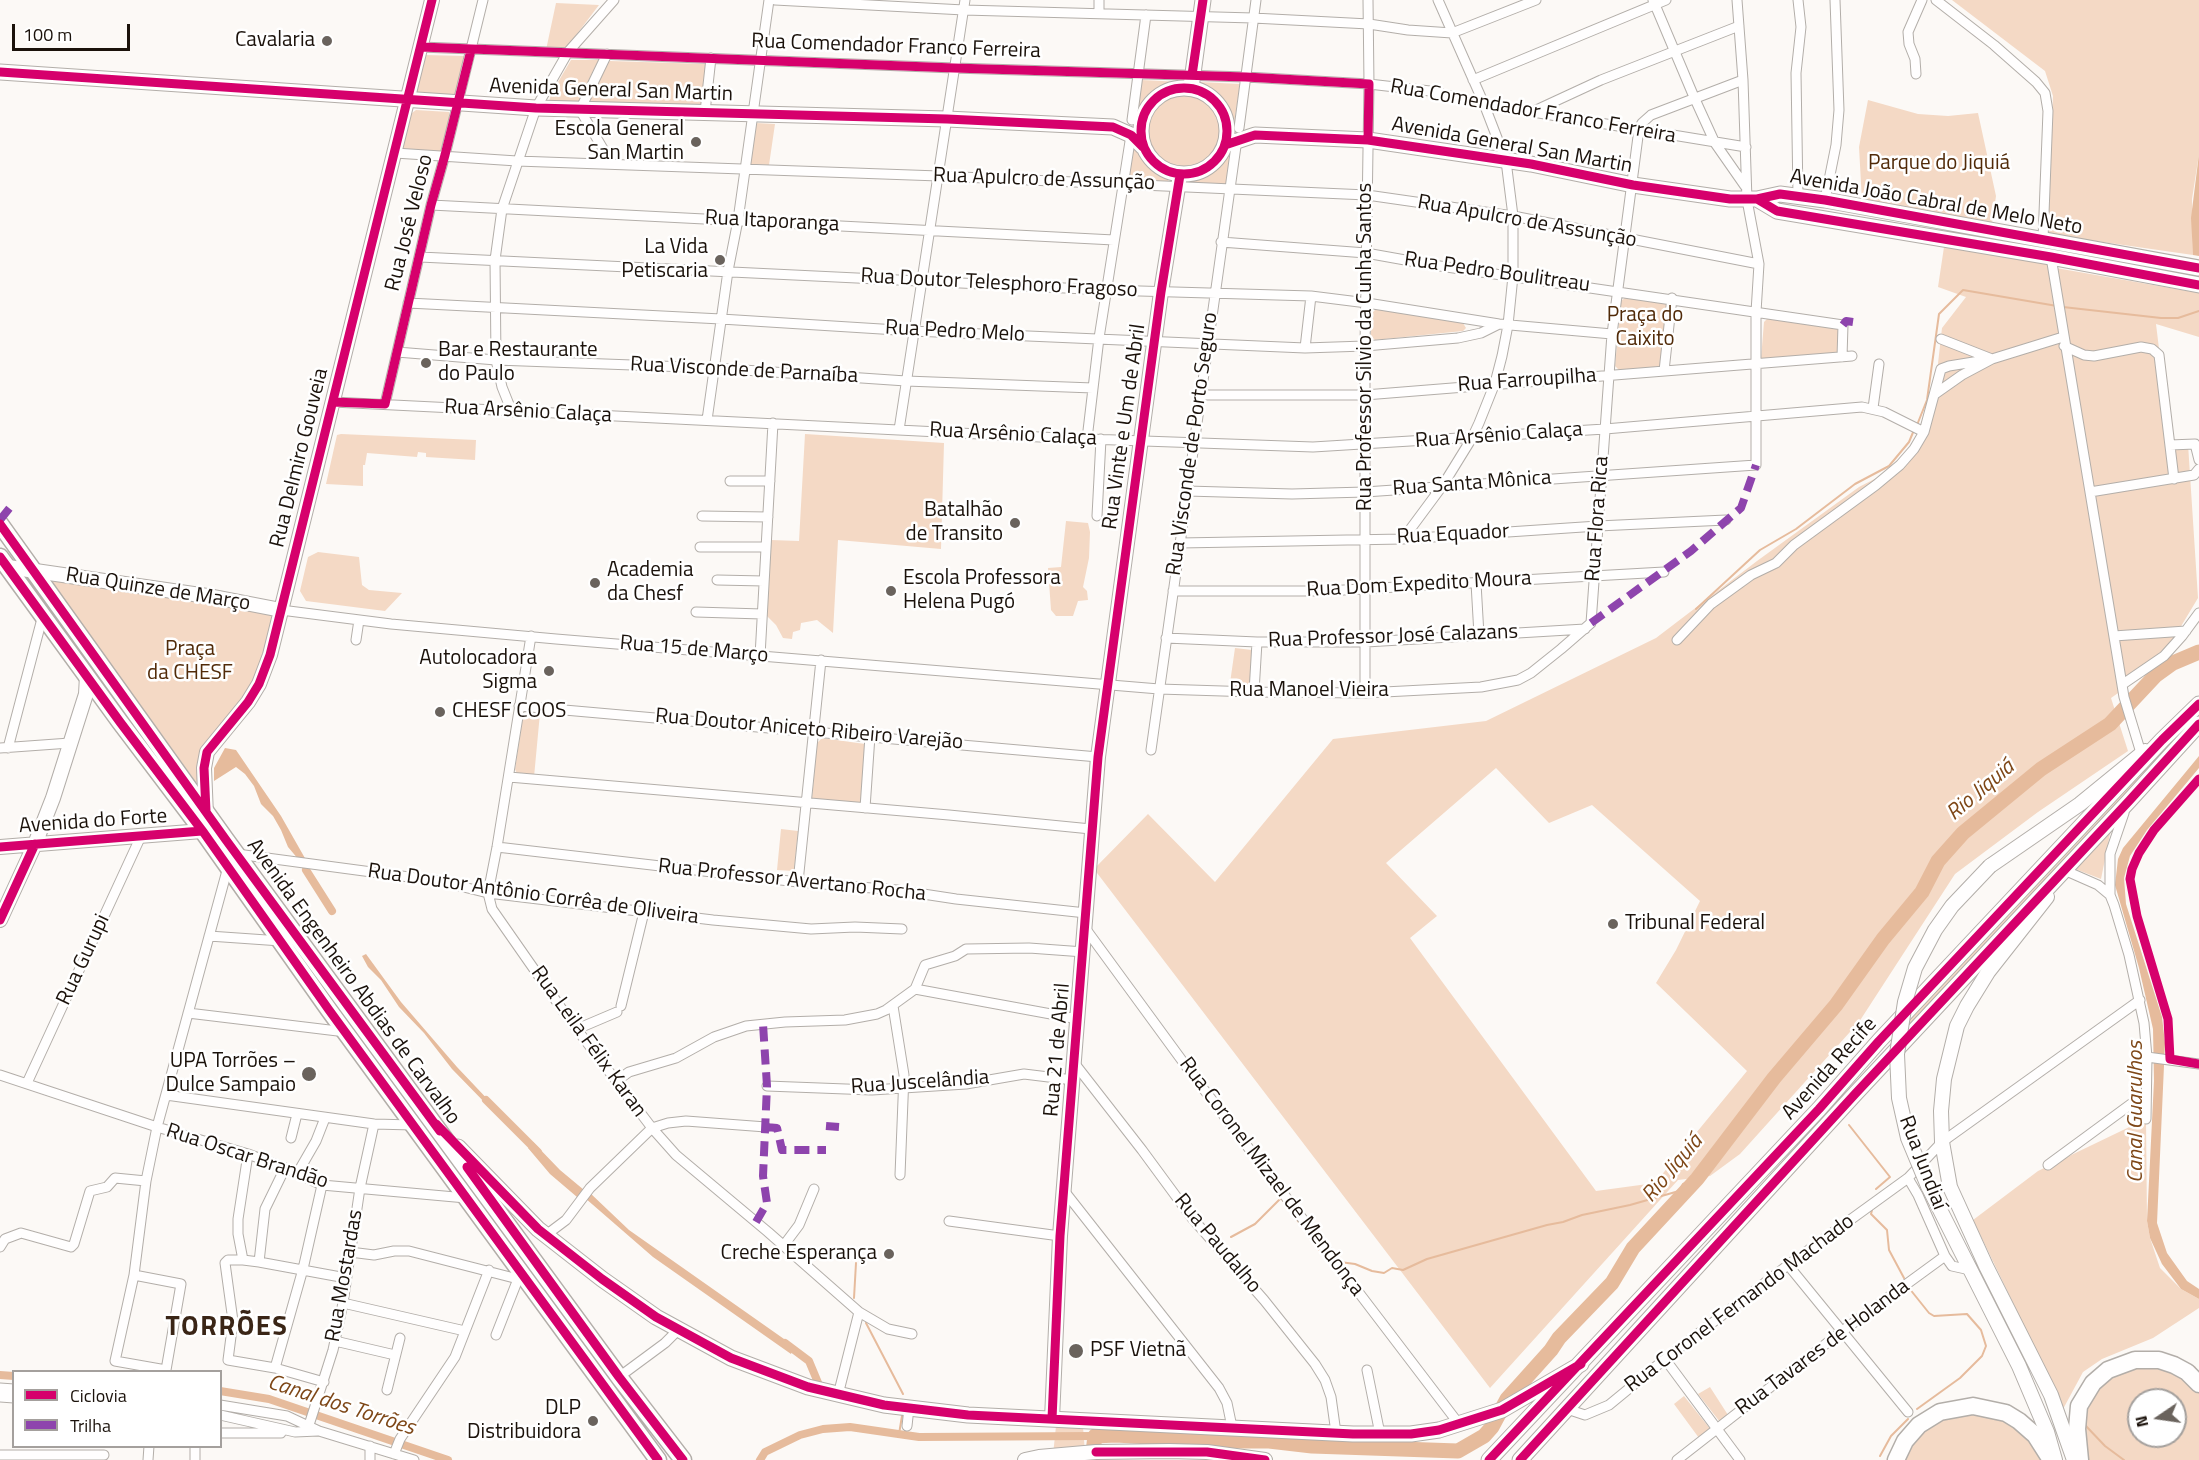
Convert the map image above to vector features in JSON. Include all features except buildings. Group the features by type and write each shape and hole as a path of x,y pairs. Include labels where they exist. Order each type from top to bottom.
{"highway":[{"name":"Avenida Engenheiro Abdias de Carvalho","path":"0,524 206,809 233,861 281,941 520,1276 658,1460"},
{"name":"Avenida Engenheiro Abdias de Carvalho","path":"3,564 202,831 233,861 436,1124 619,1377 683,1459"},
{"path":"2079,1460 2077,1429 2079,1406 2090,1387 2103,1374 2127,1362 2151,1359 2174,1365 2197,1379"},
{"path":"1896,1460 1905,1441 1919,1425 1940,1412 1973,1406 2006,1413 2019,1421 2035,1435 2053,1460"}],"main road":[{"path":"1192,81 1203,0"},
{"name":"Avenida General San Martin","path":"0,72 458,104 580,110 946,119 1113,127 1135,123"},
{"path":"1135,123 1143,147 1161,169 1179,180 1208,168 1234,137 1227,131 1225,117 1217,103 1192,81"},
{"path":"1135,123 1162,93 1192,81"},
{"path":"1135,123 1140,131 1143,147"},
{"name":"Avenida General San Martin","path":"1234,137 1255,135 1368,140 1506,160 1633,185 1750,196"},
{"name":"Avenida João Cabral de Melo Neto","path":"1750,196 1773,194 1825,200 2199,268"},
{"name":"Avenida João Cabral de Melo Neto","path":"1750,196 1777,211 2050,257 2199,285"},
{"name":"Avenida Recife","path":"1489,1460 1581,1364 1879,1041 2162,740 2199,704"},
{"name":"Avenida Recife","path":"1520,1460 2199,724"},
{"path":"436,1124 546,1235 602,1279 656,1317 731,1358 808,1387 884,1405 968,1415 1336,1433 1420,1432 1459,1424 1502,1410 1581,1364"}],"street":[{"name":"Rua Delmiro Gouveia","path":"206,809 204,768 207,752 248,702 259,684 270,655 432,0"},
{"name":"Rua José Veloso","path":"385,404 431,205 446,156 483,0"},
{"path":"512,412 502,387 496,360 495,260 502,209 536,108 568,52 614,0"},
{"path":"707,420 728,271 746,169 769,0"},
{"path":"775,0 964,5 1036,11 1253,18 1369,24 1452,33 1536,0"},
{"path":"1036,0 1036,11"},
{"path":"1063,0 1063,12"},
{"path":"1099,0 1099,13"},
{"name":"Rua Visconde de Porto Seguro","path":"1151,750 1230,188 1234,137 1246,77 1256,0"},
{"name":"Rua Professor Silvio da Cunha Santos","path":"1365,693 1368,0"},
{"path":"1403,539 1443,485 1472,438 1495,383 1513,276 1513,216 1506,160 1438,0"},
{"path":"1473,80 1654,2 1666,0"},
{"path":"1737,0 1750,196 1759,264 1756,312 1757,415"},
{"path":"1798,0 1801,27 1796,73 1798,196"},
{"path":"1825,200 1836,145 1839,110 1835,0"},
{"path":"1916,74 1916,59 1909,44 1908,32 1922,0"},
{"name":"Avenida João Cabral de Melo Neto","path":"1936,0 1994,45 2036,82 2045,93 2048,111 2043,239"},
{"path":"1654,2 1715,143 1750,196"},
{"path":"899,430 964,5"},
{"path":"1087,439 1106,290 1135,123 1137,74 1146,15"},
{"path":"1533,111 1674,50 1739,26"},
{"name":"Rua Comendador Franco Ferreira","path":"421,47 1137,74 1192,81 1246,77 1369,84 1430,91 1484,104 1746,147"},
{"path":"607,54 580,110 612,164"},
{"path":"705,112 711,58"},
{"path":"1639,129 1651,115 1743,80"},
{"name":"Rua Flora Rica","path":"1588,626 1594,576 1612,334 1639,129"},
{"name":"Rua Apulcro de Assunção","path":"395,153 517,161 1123,184 1179,180 1230,188 1367,195 1513,216 1759,264"},
{"name":"Rua Vinte e Um de Abril","path":"1107,685 1161,292 1179,180"},
{"name":"Rua Itaporanga","path":"431,205 1114,240"},
{"name":"Rua Pedro Boulitreau","path":"1221,242 1366,253 1843,325 1847,356"},
{"name":"Rua Doutor Telesphoro Fragoso","path":"420,257 1106,290 1311,296 1504,325 1612,334"},
{"path":"2050,257 2124,697 2141,753"},
{"path":"1305,348 1311,296"},
{"path":"1664,371 1672,298"},
{"name":"Rua Pedro Melo","path":"408,303 913,331 1305,348 1365,346 1464,337 1504,325"},
{"path":"1941,339 1992,359"},
{"path":"1677,640 1711,604 1751,574 1776,563 1794,545 1891,474 1914,449 1918,429 1935,394 1938,375 1944,367 1992,359 2063,341 2084,355 2094,356 2141,347 2156,351 2161,358 2174,478"},
{"name":"Rua Visconde de Parnaíba","path":"397,352 496,360 714,368 906,381 1093,388"},
{"name":"Rua Farroupilha","path":"1201,395 1365,395 1847,356"},
{"path":"1935,394 1962,375 1992,359"},
{"path":"1873,408 1879,364"},
{"name":"Rua Arsênio Calaça","path":"333,402 1194,444 1313,447 1605,429 1851,407 1873,408 1897,417 1918,429"},
{"name":"Rua Santa Mônica","path":"1187,491 1292,494 1365,492 1755,465 1757,415"},
{"path":"760,656 773,423"},
{"path":"1097,516 1101,439"},
{"path":"2170,445 2195,444 2199,460"},
{"path":"2090,492 2194,475 2199,469"},
{"path":"730,481 770,481"},
{"path":"702,516 768,517"},
{"name":"Rua Equador","path":"1180,543 1403,539 1726,520"},
{"path":"700,547 766,548"},
{"name":"Rua Quinze de Março","path":"3,564 34,572 214,597 281,610"},
{"path":"20,584 34,572"},
{"name":"Rua Dom Expedito Moura","path":"1173,591 1366,590 1664,572"},
{"path":"717,580 764,581"},
{"path":"1476,583 1479,635"},
{"name":"Rua 15 de Março","path":"281,610 359,620 531,636 1107,685"},
{"path":"696,612 762,614"},
{"path":"2123,684 2164,656 2199,613"},
{"path":"43,615 4,748 70,743"},
{"path":"356,639 359,620"},
{"name":"Rua Manoel Vieira","path":"1107,685 1254,692 1365,693 1481,687 1511,682 1531,673 1588,626"},
{"name":"Rua Professor José Calazans","path":"1166,638 1257,642 1366,642 1588,626"},
{"path":"2114,636 2186,631"},
{"path":"488,893 531,636"},
{"path":"1254,692 1257,642"},
{"path":"798,882 821,660"},
{"path":"0,920 35,844 53,798 86,694 87,676"},
{"name":"Rua 21 de Abril","path":"1052,1419 1060,1236 1084,952 1091,829 1107,685"},
{"name":"Rua Doutor Aniceto Ribeiro Varejão","path":"519,706 1098,757"},
{"path":"865,808 870,736"},
{"name":"Rua Jundiaí","path":"2053,1460 2047,1432 2036,1403 1928,1186 1908,1138 1899,1098 1897,1054 1905,1002 1915,968 1935,930 1952,906 1990,866 2080,804 2141,753 2162,740"},
{"path":"509,777 1091,829"},
{"path":"2129,801 2110,854 2110,895 2140,999 2150,1057 2146,1119"},
{"path":"202,831 205,825 206,809"},
{"name":"Avenida do Forte","path":"0,847 202,831"},
{"name":"Rua Gurupi","path":"27,1083 141,836"},
{"name":"Rua Professor Avertano Rocha","path":"497,847 798,882 897,890 956,899 1086,913"},
{"path":"134,1275 181,1284 166,1370 115,1361 134,1275 146,1180 157,1127 209,936 233,861"},
{"name":"Rua Doutor Antônio Corrêa de Oliveira","path":"233,861 439,881 488,893 811,929 855,927 902,929"},
{"path":"2062,872 2087,879 2110,895"},
{"name":"Rua Jundiaí","path":"2062,872 2045,900 1988,972 1966,1006 1957,1026 1944,1079 1941,1111 1942,1142 1950,1187 1986,1266 2051,1395 2074,1460"},
{"name":"Rua Leila Félix Karan","path":"488,893 492,909 577,1029 652,1128 678,1158 784,1245 858,1312 888,1329 912,1334"},
{"path":"577,1029 619,1009 644,912"},
{"name":"Rua Coronel Mizael de Mendonça","path":"1085,928 1186,1066 1459,1424"},
{"path":"209,936 281,941"},
{"path":"616,1081 628,1072 676,1058 714,1037 746,1026 845,1020 877,1014 893,1006 915,989 925,965 955,956 966,949 1029,948 1084,952"},
{"path":"915,989 1078,1019"},
{"name":"Rua Coronel Fernando Machado","path":"1567,1409 1585,1415 1608,1405 1788,1265 1908,1178 1942,1142 2140,999"},
{"path":"893,1006 903,1066 900,1174"},
{"path":"188,1012 346,1032"},
{"path":"2150,1057 2199,1065"},
{"name":"Rua Paudalho","path":"1075,1064 1192,1218 1264,1300 1315,1364 1325,1380 1331,1398 1336,1433"},
{"name":"Rua Juscelândia","path":"767,1086 858,1090 903,1088 966,1084 1024,1074 1073,1080"},
{"name":"Rua Oscar Brandão","path":"0,1075 157,1127 248,1154 322,1185 466,1198"},
{"path":"2048,1165 2146,1093"},
{"path":"166,1095 374,1124 413,1125"},
{"path":"291,1138 297,1114"},
{"path":"297,1174 316,1141 325,1118"},
{"path":"546,1235 566,1220 590,1188 652,1128 686,1121 766,1127"},
{"name":"Rua Mostardas","path":"312,1418 324,1382 344,1303 360,1188 374,1124"},
{"path":"243,1260 238,1234 238,1219 248,1154"},
{"path":"259,1262 265,1209 285,1168"},
{"path":"0,1247 5,1239 21,1233 69,1247 74,1244 90,1191 107,1187 115,1178 146,1180"},
{"path":"1908,1178 1945,1256 1952,1266 1970,1270"},
{"path":"275,1368 303,1269 322,1185"},
{"path":"784,1245 799,1225 814,1189"},
{"path":"1065,1192 1219,1388 1227,1403 1232,1427"},
{"path":"950,1221 1060,1236"},
{"path":"350,1252 374,1255 387,1251 409,1251 520,1276 496,1335"},
{"name":"Rua Tavares de Holanda","path":"1677,1460 1841,1332 1945,1256"},
{"path":"324,1382 228,1358 233,1321 226,1272 227,1261 259,1262 346,1278"},
{"path":"1788,1265 1908,1412"},
{"path":"394,1454 400,1439 451,1365 489,1270"},
{"path":"344,1303 465,1331"},
{"path":"838,1395 858,1312"},
{"path":"619,1377 665,1343 679,1329"},
{"path":"387,1390 400,1338"},
{"path":"335,1341 395,1355"},
{"path":"1665,1359 1740,1460"},
{"path":"1367,1370 1380,1434"},
{"path":"222,1405 312,1418 319,1431"},
{"path":"907,1426 909,1408"},
{"path":"222,1415 296,1432"},
{"path":"222,1433 319,1431 414,1460"},
{"path":"370,1446 370,1460"},
{"path":"1025,1460 1038,1456 1197,1452 1265,1460"},
{"path":"0,1455 104,1454"}],"green space":[{"path":"1952,0 2199,0 2199,154 2192,199 2193,255 2047,234 2053,96 2045,71"},
{"path":"556,3 599,5 564,51 546,50"},
{"path":"425,55 465,56 455,96 415,95"},
{"path":"571,60 598,60 599,63 578,103 549,102 551,94"},
{"path":"610,61 707,65 702,108 592,102 590,99"},
{"path":"1141,80 1183,83 1159,91 1137,116"},
{"path":"1199,82 1240,84 1234,124 1221,100 1198,85"},
{"path":"1185,94 1206,100 1216,110 1222,131 1216,152 1206,162 1185,168 1164,162 1154,152 1148,131 1154,110 1164,100"},
{"name":"Parque do Jiquiá","path":"1868,100 1918,114 1948,116 1978,113 1996,196 1992,224 1862,201 1859,147"},
{"path":"416,110 449,112 450,118 441,153 401,151 408,116"},
{"path":"756,123 775,124 769,165 749,164"},
{"path":"1137,144 1151,166 1169,178 1168,181 1129,180 1133,146"},
{"path":"1231,146 1226,185 1186,182 1187,179 1202,176 1215,168 1224,159"},
{"path":"1944,247 2049,262 2056,268 2199,293 2199,337 2156,324 2170,439 2188,444 2198,598 2168,648 2131,684 2111,698 2128,751 2038,812 1955,874 1859,1022 1740,1154 1710,1176 1678,1180 1490,1388 1094,869 1148,814 1215,882 1333,739 1486,721 1656,638 1859,487 1894,469 1916,442 1935,390 1942,328 1966,297 1938,287","holes":["1496,768 1549,823 1592,805 1700,901 1676,950 1656,983 1747,1071 1655,1183 1596,1191 1410,938 1437,916 1386,863"]},
{"name":"Praça do Caixito","path":"1626,297 1672,304 1665,366 1619,370 1615,366 1621,301"},
{"path":"1376,309 1463,323 1466,328 1463,331 1375,340 1371,336 1371,314"},
{"path":"1768,318 1840,329 1840,354 1761,359 1764,322"},
{"path":"805,434 944,443 941,549 838,540 833,633 817,620 801,623 800,630 793,632 792,639 783,638 776,625 767,616 771,540 799,541"},
{"path":"337,435 476,440 475,460 426,457 426,453 418,452 417,457 367,453 365,465 363,465 363,486 326,484"},
{"path":"1066,521 1088,523 1089,558 1083,587 1087,591 1088,600 1078,601 1073,616 1056,616 1051,610 1048,568 1061,567"},
{"path":"318,552 359,557 362,585 369,590 402,593 385,611 306,601 300,591 308,557"},
{"name":"Praça da CHESF","path":"55,579 275,610 264,657 251,686 232,713 200,782 196,782 53,584"},
{"path":"1235,648 1252,650 1251,688 1229,690"},
{"path":"2199,709 2199,716 1903,1035 1907,1015"},
{"path":"528,712 540,713 534,777 517,774 515,769 523,716"},
{"path":"822,738 865,744 861,804 812,798 817,743"},
{"path":"2119,814 2110,834 2101,879 2070,867"},
{"path":"781,829 798,831 794,871 777,870"},
{"path":"2146,1119 2147,1221 2150,1238 2160,1268 2181,1289 2199,1299 2199,1308 2153,1338 2102,1359 2083,1372 2062,1411 1973,1220 2038,1171"},
{"path":"2134,1366 2195,1366 2199,1372 2199,1460 2074,1460 2070,1409 2085,1398 2102,1378"},
{"path":"1710,1387 1728,1415 1720,1422 1698,1394"},
{"path":"1684,1396 1711,1430 1699,1438 1674,1404"},
{"path":"1948,1410 2006,1413 2051,1460 1897,1460 1918,1421"},
{"path":"1056,1426 1083,1427 1085,1452 1053,1455"}],"shaded area":[{"path":"2199,154 2199,256 2193,255 2191,218"},
{"path":"225,748 236,750 281,816 306,860 299,860 288,847 273,816 261,804 254,786 245,774 236,767 214,781 214,768"},
{"path":"2199,756 2199,768 2147,830 2130,856 2124,878 2126,904 2162,1017 2165,1043 2157,1223 2167,1253 2187,1281 2199,1289 2199,1299 2181,1289 2162,1264 2150,1238 2147,1221 2154,1081 2153,1029 2139,968 2115,885 2118,859 2123,848"},
{"path":"366,954 401,1002 493,1105 492,1110 452,1069 424,1033 399,1007 381,980 368,967 362,956"},
{"path":"533,1142 560,1170 584,1190 577,1197 550,1174 528,1148"},
{"path":"589,1192 629,1230 794,1346 791,1354 653,1257 585,1198"}],"waterway":[{"path":"1917,425 1927,400 1939,314 1963,290 2057,306"},
{"path":"2063,307 2161,318 2178,318 2199,311"},
{"path":"1696,609 1760,550 1796,529 1855,484 1889,466 1909,442 1914,430"},
{"name":"Rio Jiquiá","path":"1092,1460 1095,1436 1269,1441 1312,1446 1458,1451 1484,1436 1492,1427 1507,1399 1559,1338 1612,1283 1633,1248 1697,1179 1774,1078 1836,1005 1883,939 1922,892 1938,861 1963,833 2041,769 2110,724 2155,676 2173,663 2199,652"},
{"path":"306,870 332,911"},
{"path":"486,1100 538,1152"},
{"path":"1849,1125 1890,1177 1876,1189"},
{"path":"1340,1262 1384,1273 1392,1268 1403,1270 1427,1259 1582,1215 1630,1205 1679,1191 1683,1184 1697,1179"},
{"path":"1231,1237 1255,1224 1281,1198 1326,1256"},
{"path":"1872,1210 1871,1214 1887,1230 1889,1250 1904,1278"},
{"path":"854,1298 856,1263"},
{"path":"1909,1288 1934,1316 1967,1314 1981,1330 1986,1346 1982,1356 1960,1378 1917,1409"},
{"path":"866,1323 903,1394"},
{"path":"785,1343 809,1361 819,1385"},
{"name":"Canal dos Torrões","path":"0,1375 12,1376"},
{"name":"Canal dos Torrões","path":"222,1391 269,1399 448,1460"},
{"path":"899,1434 902,1416"},
{"path":"1880,1456 1891,1436 1908,1419"},
{"path":"2085,1425 2105,1446 2124,1460"},
{"path":"760,1460 765,1452 800,1435 823,1429 850,1427 919,1437 1095,1436"}],"marked path":[{"path":"1843,325 1846,321 1853,322"},
{"path":"1591,623 1691,551 1741,508 1756,465"},
{"path":"0,520 12,505"},
{"path":"756,1222 767,1203 763,1176 767,1086 763,1024"},
{"path":"826,1126 839,1127"},
{"path":"766,1127 777,1128 782,1150 826,1150"}],"cycle path":[{"path":"206,811 204,768 207,752 248,702 259,684 270,655 432,0"},
{"path":"1192,75 1203,0"},
{"path":"421,47 1246,77 1369,84 1368,140"},
{"path":"333,402 385,404 431,205 471,50"},
{"path":"0,72 536,108 947,119 1113,127 1131,135 1143,147"},
{"path":"1176,88 1192,88 1215,100 1224,114 1227,131 1224,148 1215,162 1192,174 1176,174 1160,167 1148,155 1141,139 1141,123 1148,107 1160,95 1176,88"},
{"path":"1225,145 1255,135 1368,140 1531,164 1633,185 1730,199 1757,199 1780,194 1825,200 2199,268"},
{"path":"1052,1419 1060,1236 1098,757 1161,292 1180,175"},
{"path":"1757,199 1777,211 2051,257 2199,285"},
{"path":"0,524 226,840 440,1131"},
{"path":"0,557 204,833 329,1010 658,1460"},
{"path":"1489,1460 1819,1109 1879,1041 2162,740 2199,704"},
{"path":"1520,1460 1856,1093 2199,724"},
{"path":"2199,779 2154,830 2139,853 2130,879 2137,916 2168,1019 2170,1059 2199,1064"},
{"path":"0,847 202,831"},
{"path":"0,920 35,844"},
{"path":"436,1124 538,1229 602,1279 656,1317 731,1358 808,1387 884,1405 968,1415 1353,1434 1411,1434 1439,1430 1502,1410 1581,1364"},
{"path":"467,1167 619,1377 683,1460"},
{"path":"1096,1452 1207,1452 1265,1460"}],"place":[{"name":"Cavalaria","path":"327,41"},
{"name":"Escola General San Martin","path":"696,142"},
{"name":"La Vida Petiscaria","path":"720,260"},
{"name":"Bar e Restaurante do Paulo","path":"426,363"},
{"name":"Batalhão de Transito","path":"1015,523"},
{"name":"Academia da Chesf","path":"595,583"},
{"name":"Escola Professora Helena Pugó","path":"891,591"},
{"name":"Autolocadora Sigma","path":"549,671"},
{"name":"CHESF COOS","path":"440,712"},
{"name":"Tribunal Federal","path":"1613,924"},
{"name":"UPA Torrões – Dulce Sampaio","path":"309,1074"},
{"name":"Creche Esperança","path":"889,1254"},
{"name":"PSF Vietnã","path":"1076,1351"},
{"name":"DLP Distribuidora","path":"593,1421"}],"district":[{"name":"TORRÕES","path":"227,1328"}],"water label":[{"name":"Canal Guarulhos","path":"2137,1112"}]}
